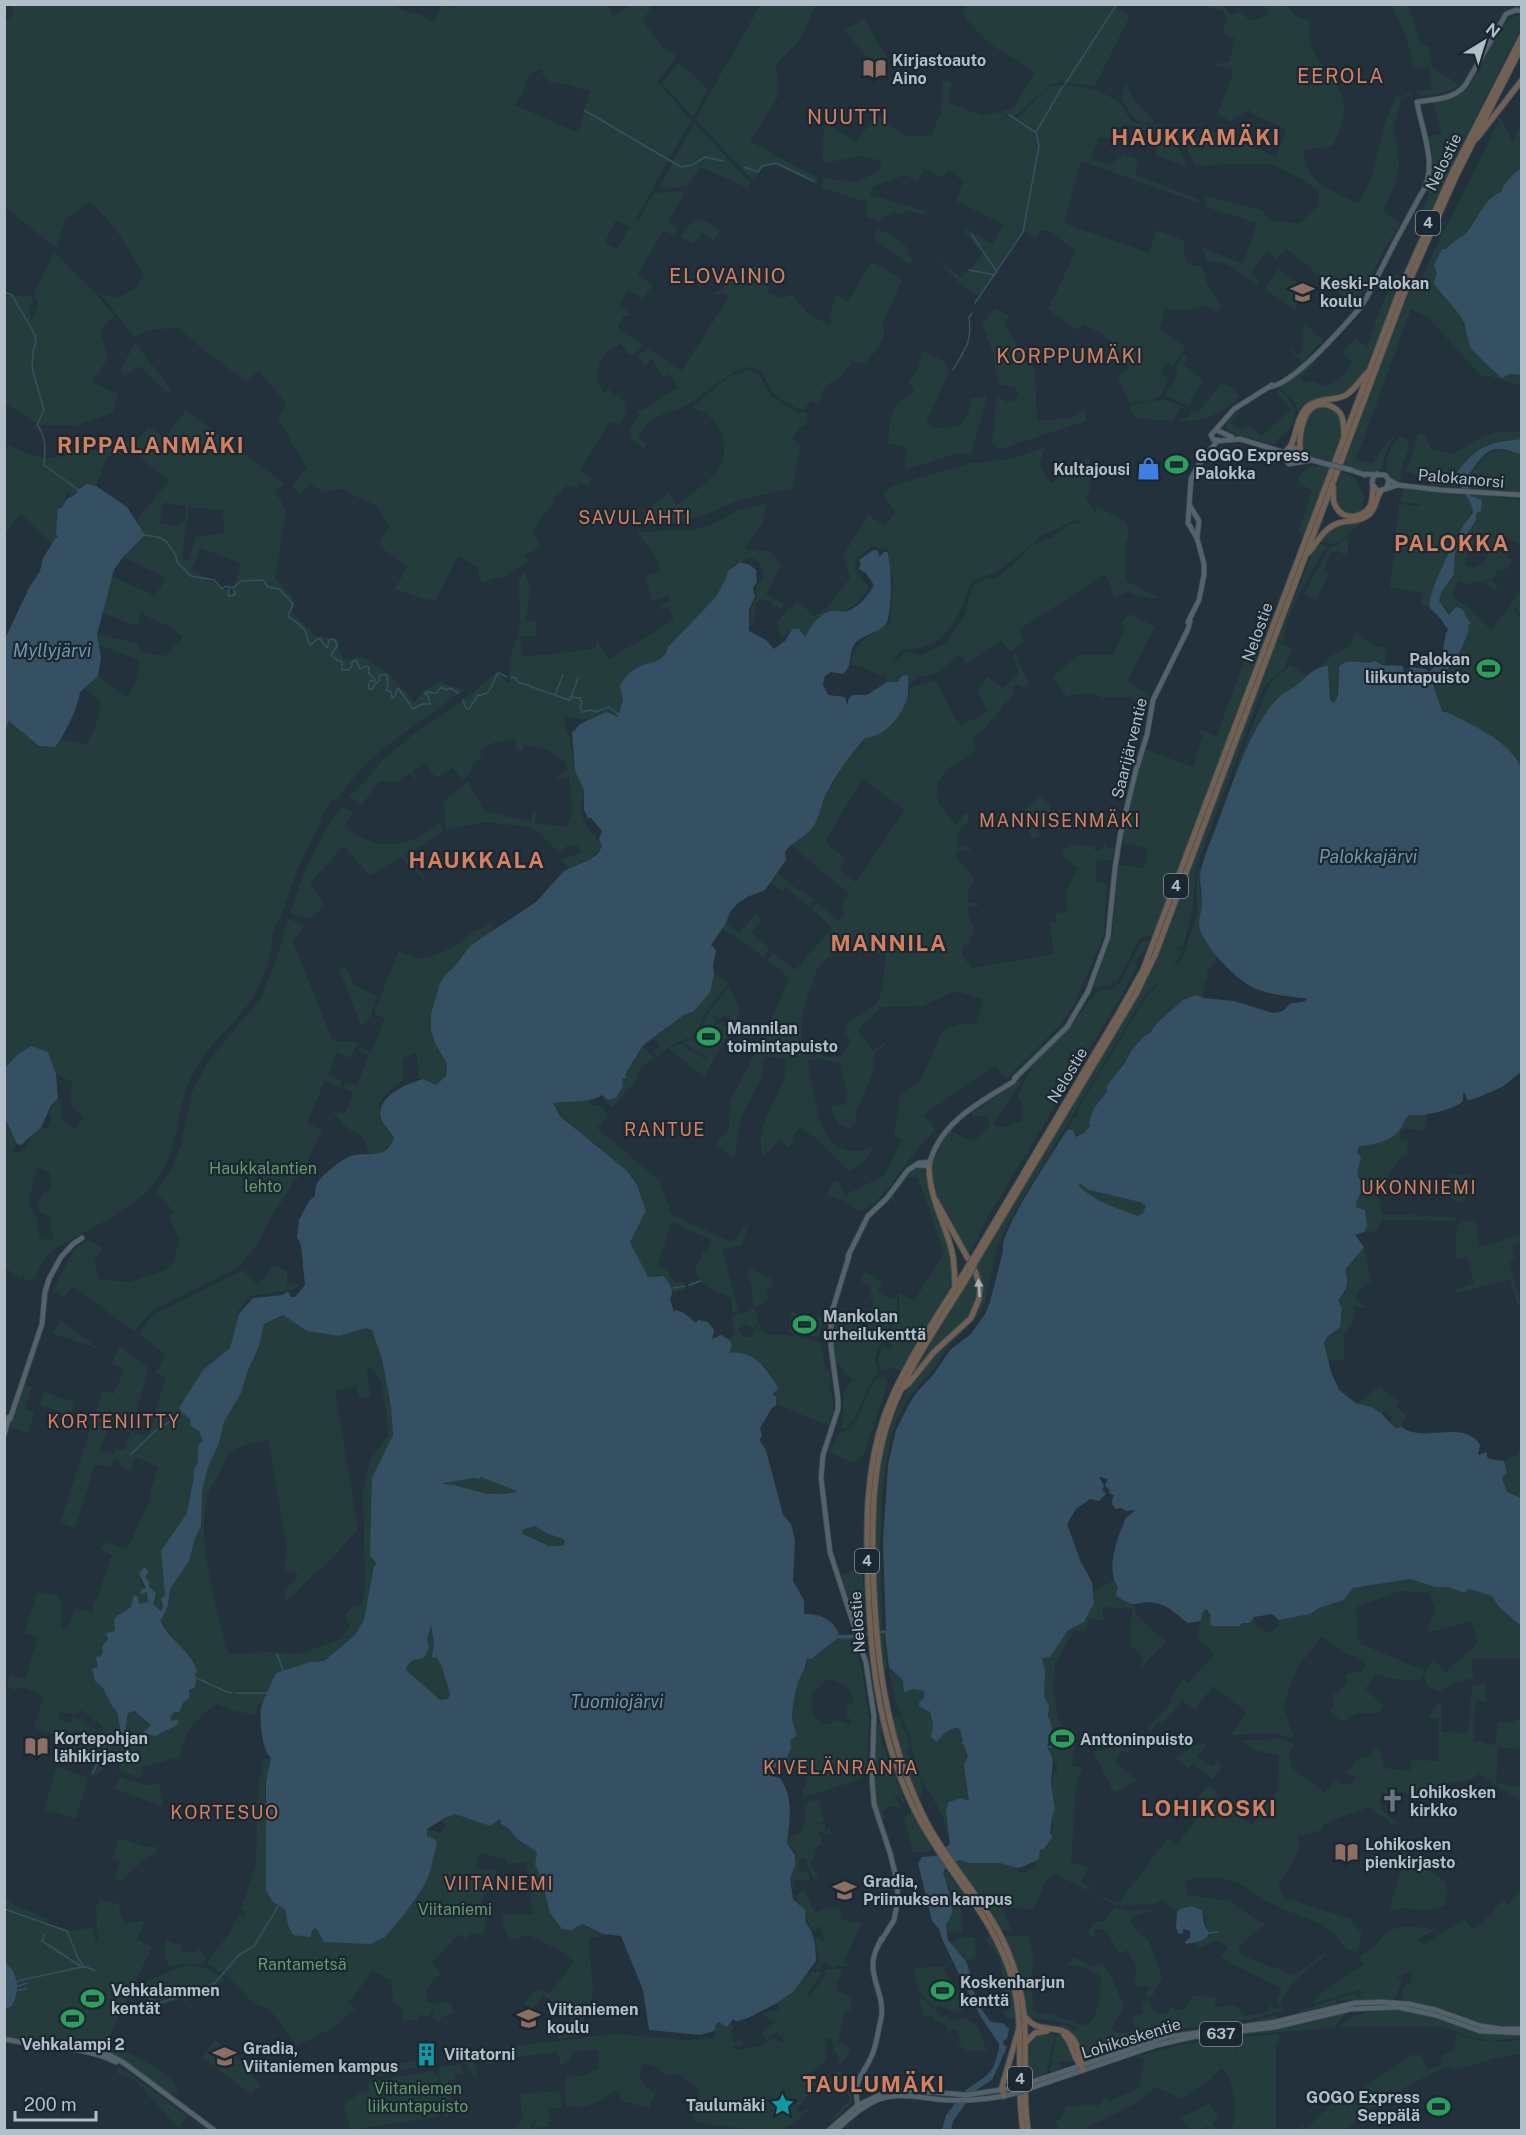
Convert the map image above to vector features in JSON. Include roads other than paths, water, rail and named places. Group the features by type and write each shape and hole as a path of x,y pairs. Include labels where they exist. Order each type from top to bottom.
{"highway":[{"name":"Nelostie","path":"975,1259 996,1219 1143,970 1426,227 1521,36"},
{"name":"Nelostie","path":"873,1633 874,1482 883,1437 902,1388 968,1270 1144,979 1163,935 1406,289 1431,229 1521,46"},
{"path":"1474,140 1481,134 1521,80"},
{"path":"1289,447 1299,420 1307,407 1315,402 1346,395 1370,370"},
{"path":"1300,452 1300,431 1305,418 1314,408 1321,405 1332,407 1340,414 1344,423 1345,438"},
{"path":"1332,485 1335,507 1348,516 1360,515 1367,510 1372,503 1372,484"},
{"path":"1306,555 1330,527 1368,516 1384,490"},
{"path":"930,1164 930,1182 955,1264 955,1288"},
{"path":"902,1388 909,1383 934,1352 971,1318 980,1299 976,1273 936,1201"},
{"name":"Nelostie","path":"968,1270 897,1387 878,1437 871,1468 867,1503 867,1560 879,1700 894,1762 915,1812 953,1868 977,1896 1017,1978 1024,2016 1025,2109 1028,2130"},
{"name":"Nelostie","path":"999,1938 1012,1979 1020,2026 1020,2099 1023,2130"},
{"path":"1024,2016 1034,2026 1059,2030 1069,2035 1078,2049 1082,2068"},
{"path":"1003,2093 1003,2082 1020,2026"},
{"path":"1025,2043 1039,2032 1061,2034 1069,2040 1077,2062 1082,2068"}],"main road":[{"path":"1217,440 1212,433 1234,409 1301,368 1360,308 1425,189 1429,159 1416,102 1452,96 1462,89 1505,16 1517,11"},
{"path":"1190,506 1198,521 1197,526 1193,527 1190,526 1189,519 1191,479 1194,471 1217,440 1227,420 1247,399"},
{"path":"1215,430 1273,448 1284,455 1284,459 1289,464 1312,460"},
{"path":"1217,440 1241,439"},
{"path":"1284,455 1289,447"},
{"path":"1273,448 1289,447 1312,460 1364,474 1377,474 1372,484"},
{"path":"1298,462 1300,452"},
{"path":"1364,474 1372,484 1384,490 1389,480"},
{"name":"Palokanorsi","path":"1377,474 1385,475 1398,485"},
{"name":"Palokanorsi","path":"1384,490 1398,485 1408,485 1521,495"},
{"path":"1189,519 1196,518"},
{"name":"Saarijärventie","path":"1190,526 1197,538"},
{"name":"Saarijärventie","path":"930,1164 938,1140 950,1125 1007,1086 1067,1026 1087,994 1108,937 1118,848 1132,784 1147,735 1153,700 1199,597 1204,564 1197,538 1197,526"},
{"path":"860,2107 857,2091 860,2075 873,2052 882,2013 882,2001 873,1956 893,1918 898,1900 897,1881 890,1853 874,1804 874,1716 866,1663 830,1552 820,1478 823,1455 838,1409 831,1347 831,1323 834,1304 858,1232 908,1170 916,1165 930,1164"},
{"path":"4,1435 42,1324 45,1292 54,1268 73,1244 82,1238"},
{"name":"Lohikoskentie","path":"1082,2068 1172,2035 1275,2022 1342,2005 1369,2002 1409,2004 1436,2010 1481,2026 1521,2029"},
{"name":"Lohikoskentie","path":"836,2130 860,2107 895,2096 977,2100 1013,2091 1157,2044 1275,2027 1340,2011 1368,2007 1407,2009 1435,2015 1480,2031 1521,2033"},
{"path":"4,2039 109,2055 214,2130"},
{"name":"Lohikoskentie","path":"829,2130 875,2096 900,2090 952,2095 1003,2093"}],"water":[{"path":"1521,168 1521,375 1510,374 1502,378 1470,347 1464,323 1459,314 1433,283 1437,274 1434,265 1442,249 1446,249 1468,231 1486,203 1501,192 1509,179"},
{"path":"1521,439 1521,454 1502,449 1490,451 1466,478 1471,496 1482,500 1481,511 1476,513 1476,520 1455,552 1454,574 1441,593 1439,601 1449,615 1456,607 1462,609 1471,624 1467,625 1469,628 1467,636 1456,659 1433,680 1433,685 1442,711 1490,735 1508,749 1521,767 1521,1072 1502,1087 1470,1100 1467,1100 1463,1093 1463,1101 1453,1107 1429,1114 1409,1115 1393,1136 1376,1143 1359,1146 1357,1152 1361,1158 1358,1175 1365,1185 1356,1207 1365,1210 1367,1226 1364,1232 1355,1235 1364,1247 1345,1270 1346,1286 1338,1300 1342,1308 1340,1327 1327,1337 1324,1343 1331,1372 1339,1390 1357,1404 1372,1407 1396,1429 1401,1426 1420,1433 1463,1433 1473,1437 1480,1445 1478,1455 1487,1452 1487,1457 1490,1459 1504,1461 1507,1473 1502,1478 1507,1492 1521,1498 1521,1626 1498,1606 1492,1596 1469,1589 1465,1593 1448,1587 1435,1587 1410,1579 1353,1588 1343,1600 1319,1608 1310,1614 1279,1620 1272,1614 1254,1617 1249,1623 1239,1626 1212,1626 1211,1615 1206,1609 1202,1613 1201,1621 1188,1623 1160,1604 1128,1603 1116,1595 1118,1587 1114,1580 1113,1562 1116,1544 1125,1520 1135,1510 1116,1509 1112,1503 1114,1495 1109,1493 1110,1490 1105,1486 1108,1479 1099,1477 1104,1486 1102,1490 1106,1494 1099,1501 1090,1499 1076,1509 1067,1524 1081,1563 1092,1582 1094,1603 1084,1622 1068,1630 1050,1657 1042,1658 1045,1670 1044,1697 1049,1706 1048,1716 1052,1728 1047,1747 1053,1759 1051,1783 1055,1810 1050,1834 1053,1836 1044,1849 1040,1850 1039,1859 1022,1867 1017,1868 1000,1863 970,1863 960,1860 943,1872 953,1906 946,1925 948,1940 967,1963 972,1981 970,1983 982,2010 991,2022 1003,2023 1009,2029 1007,2039 1003,2044 1007,2047 992,2080 976,2090 953,2121 951,2130 942,2130 946,2115 966,2090 993,2068 999,2044 981,2017 939,1929 932,1921 918,1863 922,1857 935,1856 950,1844 946,1809 949,1802 962,1798 969,1801 964,1765 968,1757 961,1743 963,1740 959,1728 946,1732 937,1742 931,1737 933,1725 930,1712 919,1706 924,1698 924,1691 914,1689 904,1692 903,1680 889,1668 885,1633 838,1638 811,1659 806,1659 793,1704 792,1720 796,1736 790,1740 791,1748 784,1764 767,1771 768,1775 780,1778 789,1801 787,1843 795,1855 795,1866 790,1878 793,1899 805,1910 806,1923 811,1930 815,1944 816,1961 793,1992 748,2018 737,2021 733,2019 727,2027 719,2022 714,2031 700,2035 649,2030 643,1990 621,1936 603,1934 583,1924 571,1930 562,1929 550,1913 543,1886 539,1882 539,1872 535,1865 537,1852 517,1839 508,1828 501,1824 500,1819 490,1826 455,1814 427,1829 427,1836 436,1840 437,1844 429,1875 406,1912 385,1937 371,1944 324,1942 316,1928 313,1929 310,1937 293,1935 288,1925 285,1909 273,1902 266,1890 266,1781 271,1758 263,1742 261,1708 276,1673 310,1662 324,1661 355,1635 364,1620 374,1566 377,1564 370,1555 372,1478 393,1435 391,1407 382,1359 372,1330 366,1328 339,1336 307,1331 283,1315 264,1324 259,1346 241,1393 224,1422 219,1443 208,1467 202,1491 201,1526 189,1561 170,1589 168,1605 160,1619 168,1633 190,1657 197,1671 195,1687 189,1690 189,1698 183,1703 179,1712 174,1712 170,1718 172,1721 177,1719 179,1722 177,1725 155,1736 147,1734 126,1744 125,1738 117,1737 120,1727 117,1712 103,1688 95,1681 92,1669 98,1667 96,1657 101,1656 103,1652 102,1647 108,1639 106,1633 115,1631 114,1619 131,1607 135,1595 138,1597 139,1604 148,1602 147,1592 141,1594 141,1589 146,1588 139,1574 144,1567 149,1571 145,1577 149,1582 149,1587 156,1593 153,1604 161,1611 163,1607 161,1599 165,1595 161,1551 187,1513 193,1471 198,1462 198,1445 203,1441 199,1431 190,1425 191,1421 179,1408 203,1370 230,1348 239,1314 253,1298 283,1295 288,1291 291,1297 295,1297 305,1285 301,1245 297,1237 299,1220 309,1201 315,1196 320,1179 347,1157 376,1154 387,1150 394,1138 382,1121 380,1110 394,1092 423,1079 436,1085 446,1076 447,1064 435,1043 431,1030 431,1014 440,983 470,946 536,902 564,871 598,854 602,846 599,839 602,831 591,818 588,818 584,810 584,790 575,771 572,733 580,724 606,712 618,717 623,700 620,686 625,678 637,668 662,657 668,647 716,597 728,571 740,562 756,570 757,582 753,588 755,597 749,609 749,631 766,640 774,649 786,640 792,629 799,629 805,637 815,622 824,614 830,611 851,610 859,604 874,585 866,573 859,569 861,564 859,560 873,550 878,551 879,557 887,552 891,590 888,620 882,628 857,641 843,674 831,672 825,676 823,685 828,695 845,697 847,705 849,698 853,695 867,695 887,682 898,682 902,676 908,675 908,696 901,713 885,730 865,738 848,759 829,788 813,827 785,852 786,860 765,890 747,897 730,912 726,923 711,945 716,950 710,992 694,1011 684,1015 643,1045 627,1071 625,1076 627,1077 622,1079 623,1086 616,1098 608,1100 602,1095 585,1101 553,1103 560,1116 627,1171 637,1185 646,1211 630,1242 648,1277 663,1276 670,1284 672,1292 670,1299 674,1312 676,1310 684,1313 696,1323 698,1320 708,1322 714,1330 712,1339 721,1335 730,1340 732,1346 729,1353 744,1354 756,1360 766,1369 777,1386 778,1389 772,1394 776,1397 776,1405 760,1428 762,1436 759,1440 766,1450 783,1515 791,1524 795,1540 793,1581 804,1600 804,1614 826,1618 834,1625 839,1635 886,1630 883,1543 888,1465 896,1430 917,1392 933,1375 950,1350 971,1334 985,1314 1009,1228 1063,1136 1068,1129 1073,1130 1076,1137 1084,1133 1090,1126 1089,1122 1094,1108 1107,1092 1107,1086 1131,1051 1183,1000 1197,995 1203,998 1234,1001 1273,1013 1283,1011 1291,1003 1302,1002 1307,998 1259,990 1238,978 1212,951 1199,924 1202,902 1200,875 1203,861 1235,775 1252,737 1272,705 1283,694 1319,668 1328,666 1330,700 1334,703 1338,695 1339,667 1347,662 1375,661 1382,665 1403,666 1405,676 1411,667 1425,669 1429,672 1434,668 1442,654 1448,630 1430,608 1432,591 1464,524 1473,512 1470,501 1459,482 1458,471 1472,455 1485,446","holes":["1081,1184 1089,1190 1140,1202 1146,1206 1143,1213 1138,1216 1099,1200 1078,1185","481,1477 517,1491 487,1494 443,1484","535,1526 565,1542 563,1546 549,1546 523,1534 522,1530","431,1625 434,1642 432,1657 437,1658 442,1667 450,1694 448,1699 440,1700 406,1670 410,1662 424,1658 429,1648 427,1639","135,1711 151,1725 135,1737 125,1734 128,1713"]},
{"name":"Myllyjärvi","path":"87,484 96,486 127,507 145,535 123,557 114,570 97,634 101,658 98,676 80,692 71,721 55,747 39,746 9,721 5,730 5,639 29,588 40,571 43,558 58,537 56,534 58,509 62,508 66,500 73,497 77,492 76,488 79,489"},
{"path":"31,1046 48,1052 56,1074 58,1098 50,1107 41,1128 21,1145 17,1144 5,1118 6,1067 17,1055"},
{"path":"1192,1906 1202,1910 1204,1924 1209,1933 1202,1940 1186,1944 1190,1931 1183,1929 1183,1933 1179,1934 1176,1928 1177,1912"},
{"path":"5,1962 16,1978 17,1989 11,2007 5,2008"}],"waterway":[{"path":"1065,84 1117,4"},
{"path":"975,303 1023,232 1039,146 1036,132 1063,86"},
{"path":"584,110 681,167 692,165 705,157 723,161"},
{"path":"1009,115 1014,118"},
{"path":"1015,119 1035,132"},
{"path":"744,167 758,172 762,166 776,163 814,181"},
{"path":"972,235 997,272"},
{"path":"969,270 995,275"},
{"path":"4,292 12,295 35,335 32,368 44,410 37,425 44,439 44,465 76,488"},
{"path":"953,370 967,345 970,333 969,317 972,313"},
{"path":"145,535 166,541 176,556 177,562 191,576 214,580 222,589 226,586 233,588 241,581 263,580 268,587 279,589 293,604 288,616 305,630 309,644 320,639 327,648 330,639 335,640 337,646 331,655 342,662 342,670 349,670 351,663 356,660 360,669 369,667 369,674 376,683 379,681 379,676 385,674 388,685 386,690 391,692 392,698 398,688 413,709 422,704 430,704 426,692 436,693 442,687 446,690 450,688 458,693"},
{"path":"229,589 228,595 230,596 235,595 234,590"},
{"path":"463,700 466,708 469,709 478,695 488,691 497,674 507,677"},
{"path":"555,695 563,675"},
{"path":"511,677 516,678 518,682 569,700 571,697 580,698 582,712 591,710 595,712 609,707 619,715"},
{"path":"571,697 578,678"},
{"path":"374,681 370,681 368,689 372,689 375,684"},
{"path":"689,1285 700,1281"},
{"path":"673,1288 684,1286"},
{"path":"130,1455 154,1432 184,1412"},
{"path":"277,1654 283,1670"},
{"path":"196,1678 232,1693"},
{"path":"236,1693 266,1693"},
{"path":"110,1736 126,1742"},
{"path":"93,1773 108,1738"},
{"path":"1047,1747 1061,1746"},
{"path":"140,1993 159,2003 215,1983 239,1955 254,1946 279,1905"},
{"path":"4,1909 67,1931 84,1967"},
{"path":"1209,1933 1218,1932"},
{"path":"44,1934 42,1941 82,1967"},
{"path":"17,1981 82,1967 95,1971"},
{"path":"18,1986 27,1983"},
{"path":"18,1990 27,1989"}],"place":[{"name":"Kirjastoauto Aino","path":"874,69"},
{"name":"Keski-Palokan koulu","path":"1302,292"},
{"name":"GOGO Express Palokka","path":"1177,464"},
{"name":"Kultajousi","path":"1148,469"},
{"name":"Palokan liikuntapuisto","path":"1488,668"},
{"name":"Mannilan toimintapuisto","path":"709,1037"},
{"name":"Mankolan urheilukenttä","path":"805,1325"},
{"name":"Anttoninpuisto","path":"1062,1739"},
{"name":"Kortepohjan lähikirjasto","path":"36,1747"},
{"name":"Lohikosken kirkko","path":"1392,1801"},
{"name":"Lohikosken pienkirjasto","path":"1347,1853"},
{"name":"Gradia, Priimuksen kampus","path":"845,1890"},
{"name":"Koskenharjun kenttä","path":"942,1991"},
{"name":"Vehkalammen kentät","path":"93,1999"},
{"name":"Viitaniemen koulu","path":"529,2018"},
{"name":"Vehkalampi 2","path":"73,2019"},
{"name":"Viitatorni","path":"426,2054"},
{"name":"Gradia, Viitaniemen kampus","path":"225,2057"},
{"name":"Taulumäki","path":"783,2105"},
{"name":"GOGO Express Seppälä","path":"1438,2106"}],"district":[{"name":"EEROLA","path":"1341,76"},
{"name":"NUUTTI","path":"848,117"},
{"name":"HAUKKAMÄKI","path":"1196,137"},
{"name":"ELOVAINIO","path":"728,276"},
{"name":"KORPPUMÄKI","path":"1070,356"},
{"name":"RIPPALANMÄKI","path":"151,445"},
{"name":"SAVULAHTI","path":"635,518"},
{"name":"PALOKKA","path":"1452,543"},
{"name":"MANNISENMÄKI","path":"1060,821"},
{"name":"HAUKKALA","path":"477,860"},
{"name":"MANNILA","path":"889,943"},
{"name":"RANTUE","path":"665,1130"},
{"name":"UKONNIEMI","path":"1419,1188"},
{"name":"KORTENIITTY","path":"114,1422"},
{"name":"KIVELÄNRANTA","path":"841,1768"},
{"name":"LOHIKOSKI","path":"1209,1808"},
{"name":"KORTESUO","path":"225,1813"},
{"name":"VIITANIEMI","path":"499,1884"},
{"name":"TAULUMÄKI","path":"874,2084"}],"water label":[{"name":"Palokkajärvi","path":"1368,857"},
{"name":"Tuomiojärvi","path":"617,1702"}],"park label":[{"name":"Haukkalantien lehto","path":"263,1177"},
{"name":"Viitaniemi","path":"455,1909"},
{"name":"Rantametsä","path":"302,1964"},
{"name":"Viitaniemen liikuntapuisto","path":"418,2097"}]}
